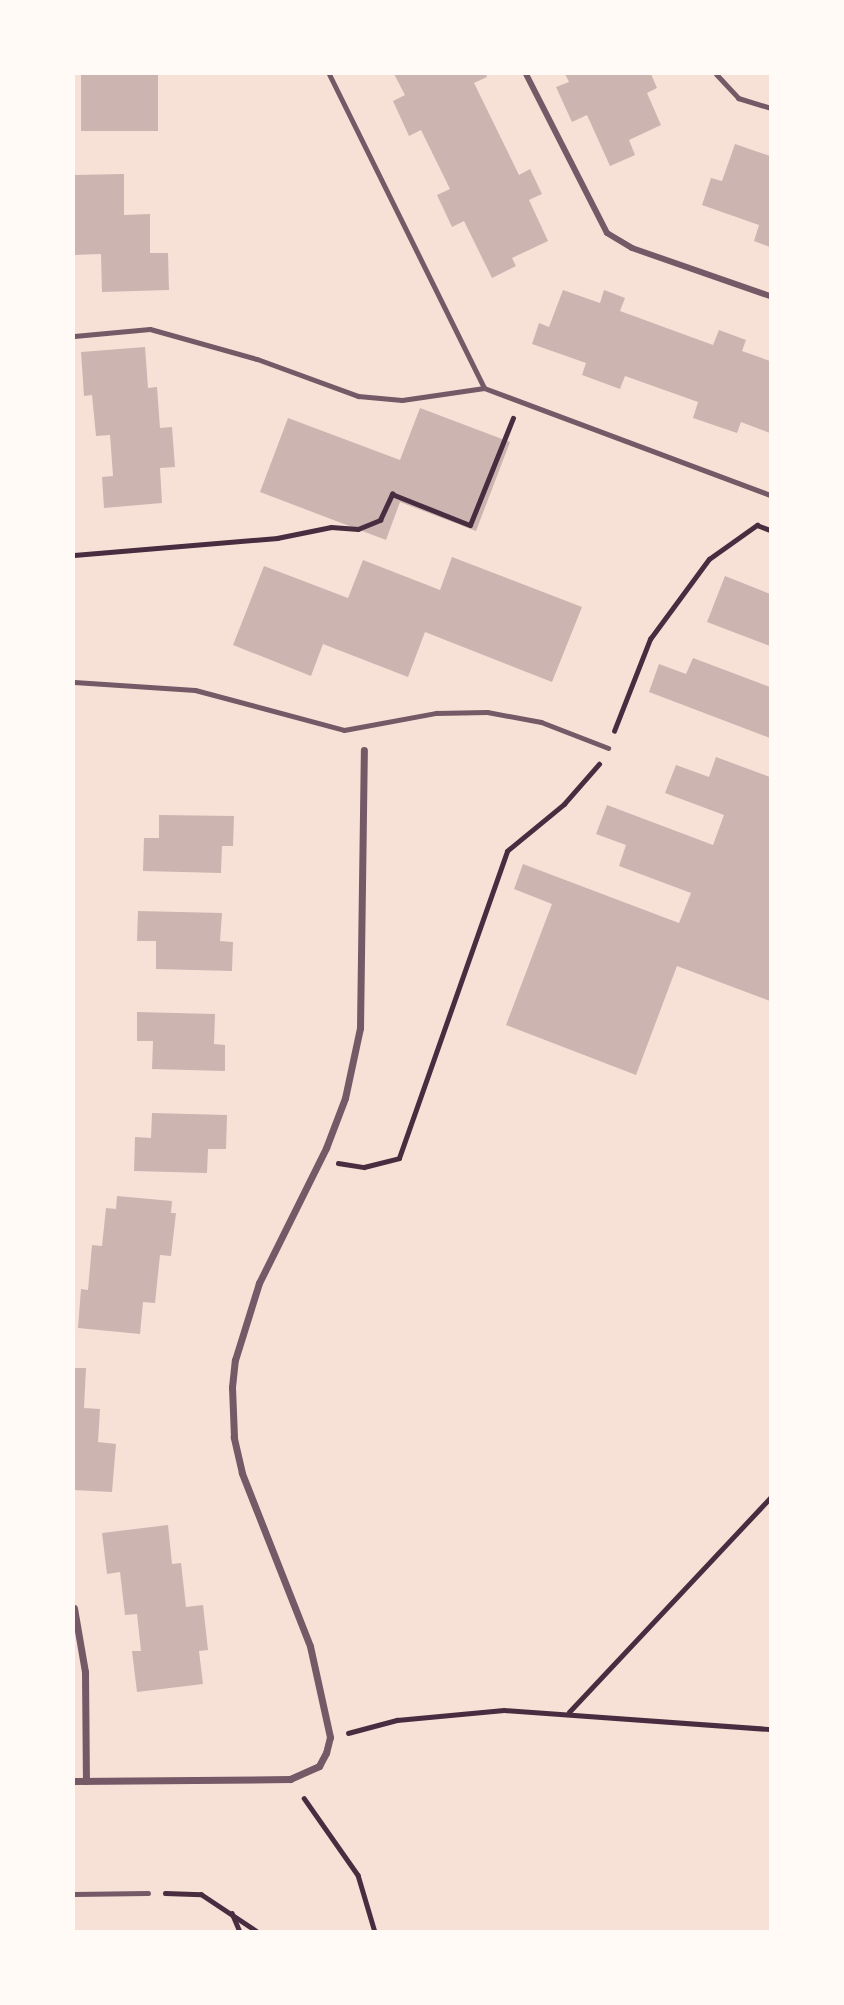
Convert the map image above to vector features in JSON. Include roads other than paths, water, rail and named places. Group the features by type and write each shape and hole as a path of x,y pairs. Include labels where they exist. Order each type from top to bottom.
{"street":[{"path":"526,74 607,233 632,248 771,296"},
{"path":"74,1782 290,1779 319,1766 326,1753 330,1737 310,1646 242,1473 234,1437 232,1387 235,1360 256,1293 320,1159 345,1098 360,1028 363,750"},
{"path":"74,1608 85,1672 86,1781"}],"lane":[{"path":"329,74 484,388"},
{"path":"716,74 738,98 771,108"},
{"path":"74,336 150,329 257,359 358,396 402,400 484,388 771,495"},
{"path":"74,682 195,690 344,730 436,713 487,712 541,722 608,748"},
{"path":"74,1894 148,1893"}]}
